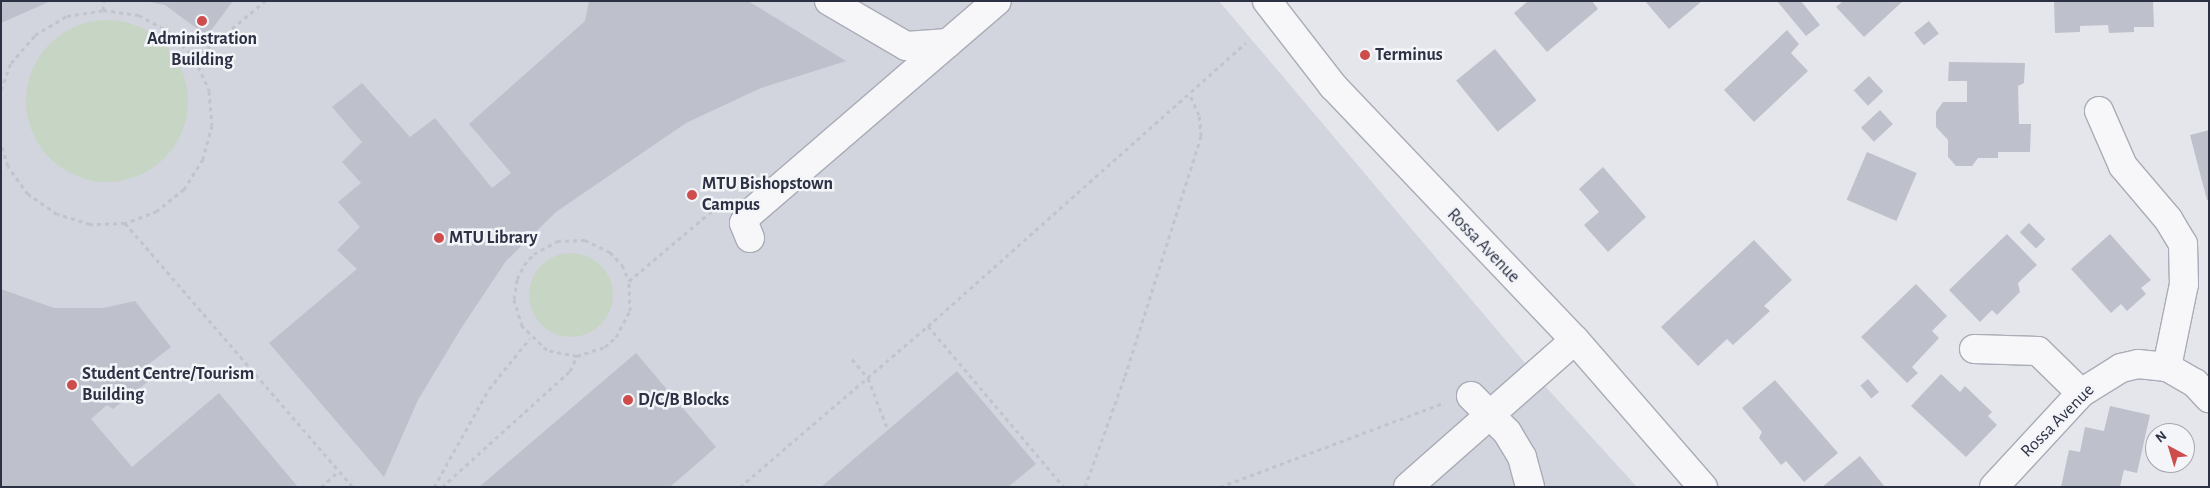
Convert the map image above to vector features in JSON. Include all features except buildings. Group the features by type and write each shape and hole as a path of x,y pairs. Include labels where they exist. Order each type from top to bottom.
{"street":[{"path":"829,1 906,46 948,43"},
{"path":"750,238 744,223 748,214 998,1"},
{"name":"Rossa Avenue","path":"1267,1 1333,86 1474,237 1575,340 1703,487"},
{"path":"2099,111 2123,166 2168,219 2183,244 2184,289 2166,367"},
{"path":"1408,487 1575,340"},
{"path":"1974,349 2038,351 2081,393"},
{"name":"Rossa Avenue","path":"1994,487 2081,393 2121,368 2138,364 2166,367 2195,383 2209,398"},
{"path":"1470,396 1489,417 1507,432 1522,457 1530,487"}],"path":[{"path":"103,10 104,1"},
{"path":"194,59 265,1"},
{"path":"1,90 11,63 35,35 67,16 103,10 139,15 171,33 194,59 209,91 212,125 203,159 184,189 158,211 125,223 90,224 56,214 28,194 8,166 1,146"},
{"path":"740,487 928,326 1246,43"},
{"path":"1085,487 1124,376 1201,136 1199,115 1189,93"},
{"path":"629,281 719,205"},
{"path":"125,223 353,487"},
{"path":"571,239 598,245 622,265 629,281 632,297 625,324 605,346 577,356 546,350 530,338 516,313 515,289 524,266 545,246 571,239"},
{"path":"928,326 1064,487"},
{"path":"434,487 489,389 530,338"},
{"path":"442,487 570,371 577,356"},
{"path":"852,359 868,378 888,430"},
{"path":"1220,487 1470,396"},
{"path":"321,487 339,471"}],"shaded area":[{"name":"MTU Bishopstown Campus","path":"1,1 1219,1 1535,375 1637,487 1,487"}],"green space":[{"path":"115,20 131,23 145,29 159,38 170,49 185,77 188,101 187,117 179,139 170,153 159,164 131,179 99,182 83,179 69,173 55,164 44,153 29,125 26,93 29,77 35,63 44,49 55,38 83,23"},
{"path":"571,253 587,256 601,265 610,279 613,295 610,311 601,325 587,334 571,337 555,334 541,325 532,311 529,295 532,279 541,265 555,256"}],"place":[{"name":"Administration Building","path":"202,21"},
{"name":"Terminus","path":"1365,55"},
{"name":"MTU Bishopstown Campus","path":"692,195"},
{"name":"MTU Library","path":"439,238"},
{"name":"Student Centre/Tourism Building","path":"72,385"},
{"name":"D/C/B Blocks","path":"628,400"}]}
